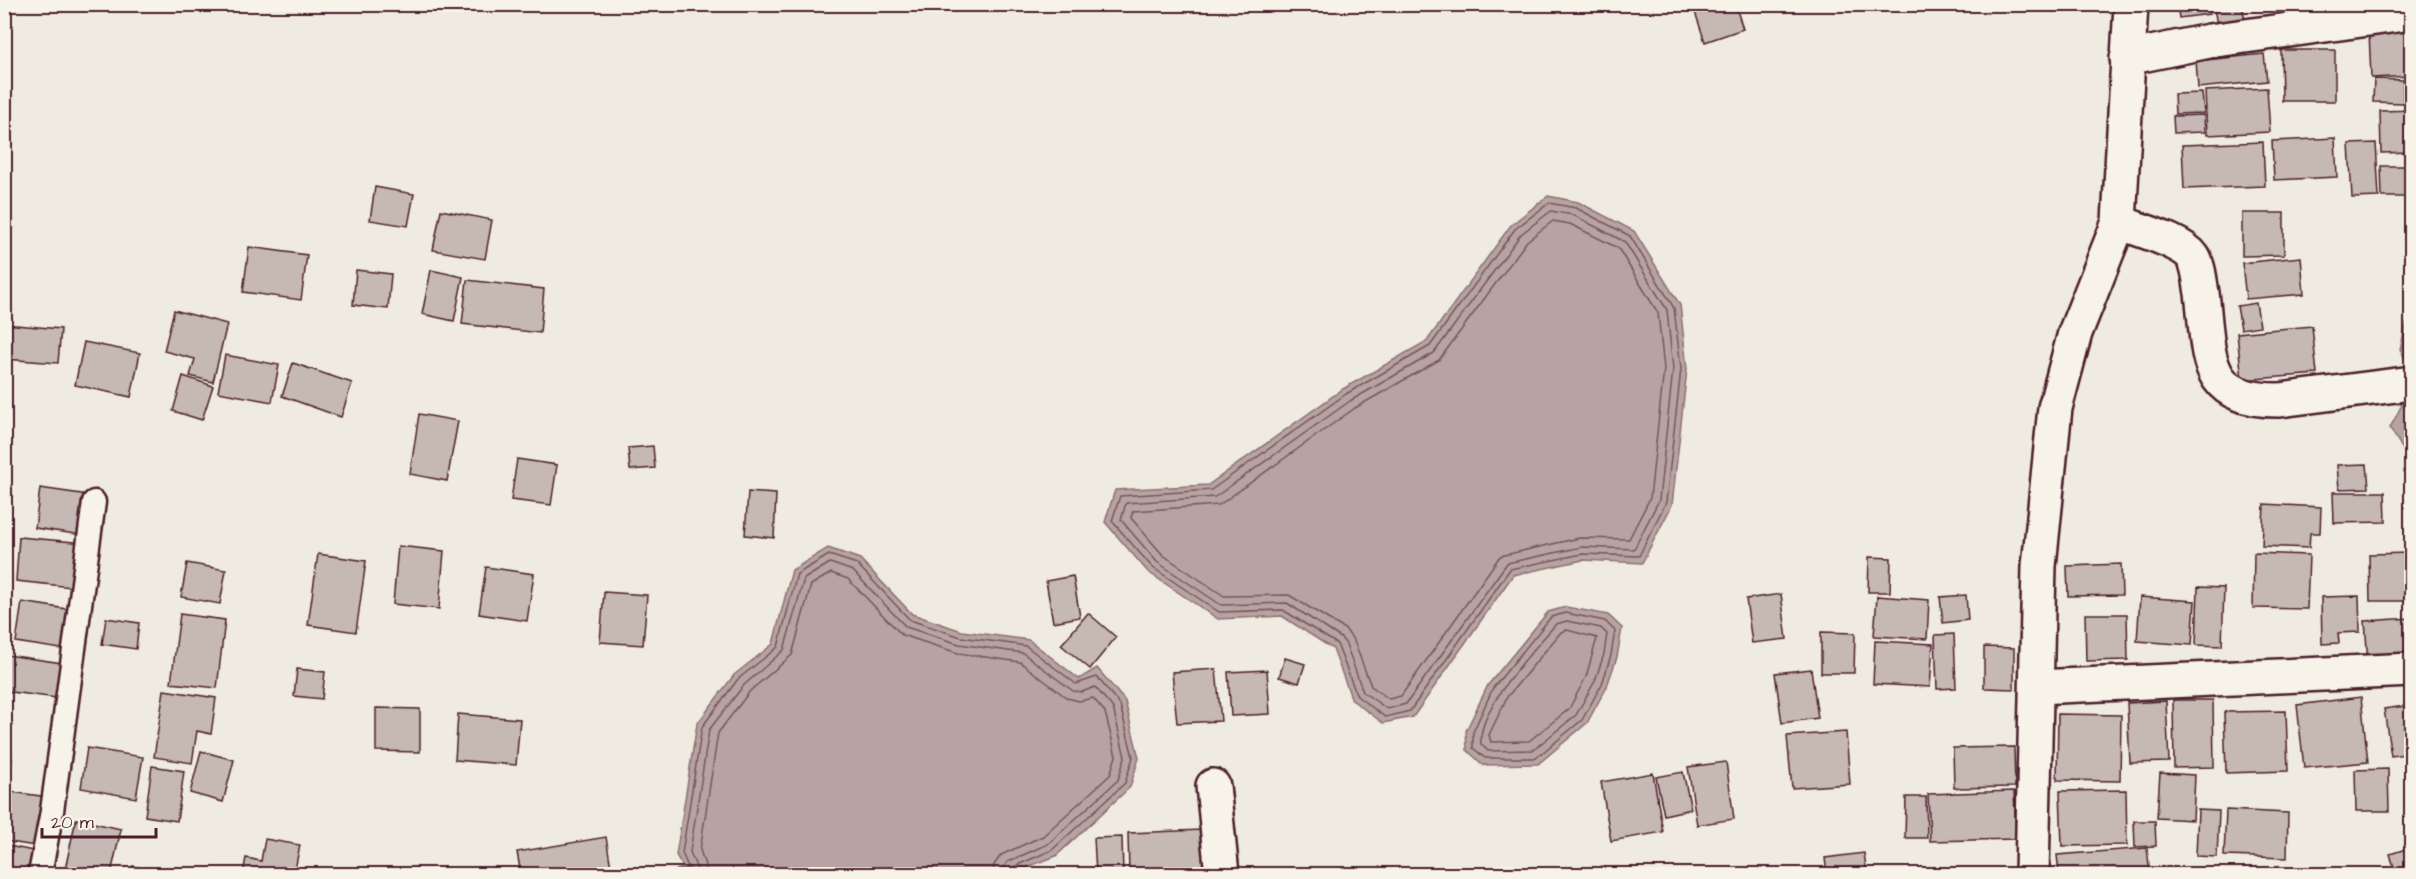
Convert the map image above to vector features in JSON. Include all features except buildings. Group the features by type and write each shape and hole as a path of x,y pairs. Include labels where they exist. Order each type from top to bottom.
{"street":[{"path":"2032,874 2039,566 2055,408 2075,333 2119,222 2131,4"},
{"path":"2127,58 2209,41 2412,13"},
{"path":"2119,222 2176,244 2193,257 2200,280 2210,359 2221,385 2240,396 2259,400 2280,400 2412,383"},
{"path":"2037,687 2412,670"},
{"path":"1213,786 1222,874"}],"lane":[{"path":"40,874 52,811 94,502"}],"water":[{"path":"1548,196 1578,202 1634,231 1680,305 1687,369 1672,505 1642,563 1583,560 1513,575 1413,717 1383,723 1352,700 1333,649 1282,616 1218,619 1148,572 1105,522 1115,490 1208,485 1343,389 1427,341 1511,225"},
{"path":"2411,306 2411,370 2400,349"},
{"path":"2411,387 2411,463 2390,428"},
{"path":"828,548 860,559 912,614 962,631 1029,640 1079,679 1097,668 1125,701 1139,758 1130,787 1056,856 1009,874 687,874 676,855 697,724 734,675 773,644 792,570"},
{"path":"1566,607 1608,615 1622,628 1617,657 1607,686 1587,723 1538,764 1483,765 1467,750 1466,731 1488,685 1548,612"}],"waterway":[{"path":"680,874 686,873"}]}
